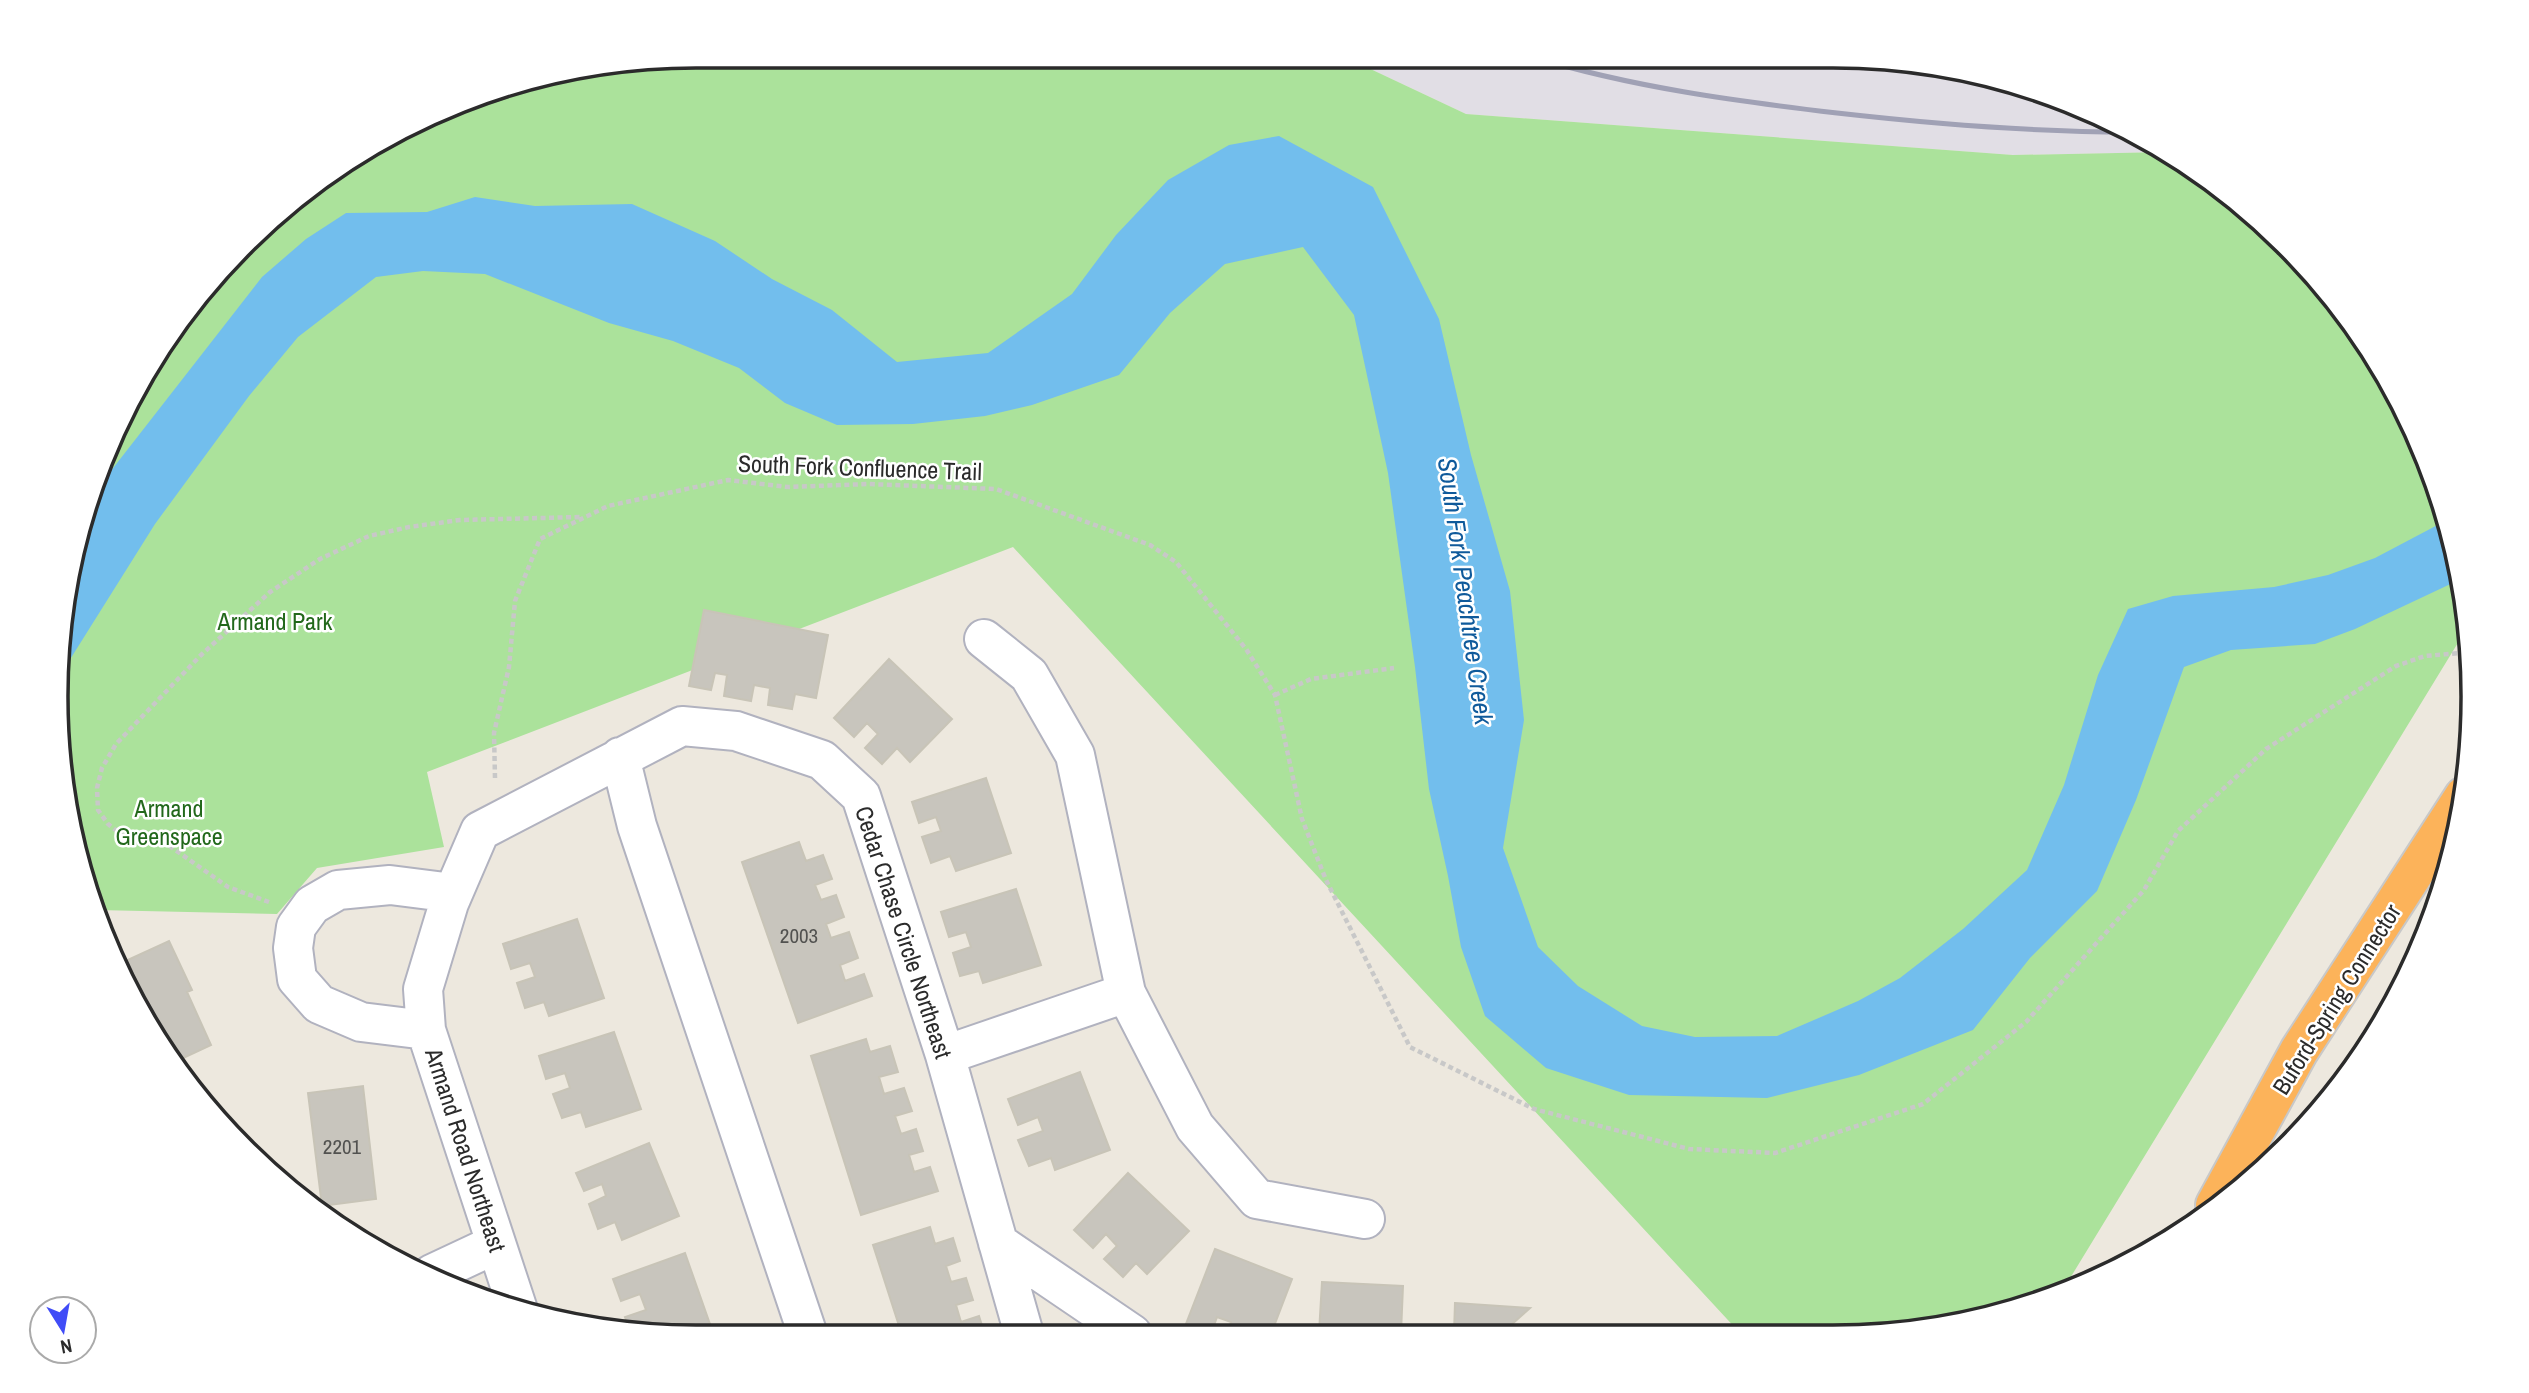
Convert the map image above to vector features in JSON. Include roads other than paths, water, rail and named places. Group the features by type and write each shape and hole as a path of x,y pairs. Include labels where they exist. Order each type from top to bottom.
{"highway":[{"name":"Buford-Spring Connector","path":"2226,1186 2299,1051 2449,819"}],"street":[{"path":"984,639 1029,675 1075,755 1126,993 1195,1127 1257,1199 1364,1219"},
{"name":"Cedar Chase Circle Northeast","path":"453,893 480,831 682,726 736,731 822,760 861,796 945,1055 1022,1325"},
{"path":"621,757 637,826 805,1325"},
{"path":"426,1030 361,1022 320,1004 297,979 293,948 296,926 312,905 338,890 390,885 453,893"},
{"name":"Armand Road Northeast","path":"453,893 423,989 426,1030 513,1296"},
{"path":"945,1055 1126,993"},
{"path":"999,1243 1119,1325"},
{"path":"441,1270 496,1244"}],"water":[{"name":"South Fork Peachtree Creek","path":"1279,136 1373,187 1439,319 1471,455 1510,591 1524,720 1503,848 1538,947 1578,986 1642,1026 1695,1037 1777,1036 1858,1001 1900,978 1963,929 2027,870 2064,785 2098,675 2128,609 2173,596 2274,587 2328,575 2375,558 2436,526 2451,584 2355,629 2315,644 2231,650 2184,667 2136,800 2097,891 2030,958 1973,1030 1859,1075 1767,1098 1629,1095 1546,1068 1485,1016 1461,947 1429,789 1388,473 1354,315 1303,247 1225,264 1170,313 1119,375 1032,405 985,416 913,424 837,425 785,403 739,368 673,341 609,323 485,274 423,271 376,277 298,337 249,396 155,524 70,660 80,574 110,471 262,277 306,239 346,213 427,212 475,197 535,206 632,204 715,241 772,279 832,310 897,362 988,353 1072,294 1116,235 1168,180 1229,145"}],"railway":[{"path":"1570,68 1645,85 1799,108 1983,127 2107,132"}],"park label":[{"name":"Armand Park","path":"275,621"},
{"name":"Armand Greenspace","path":"169,822"}]}
